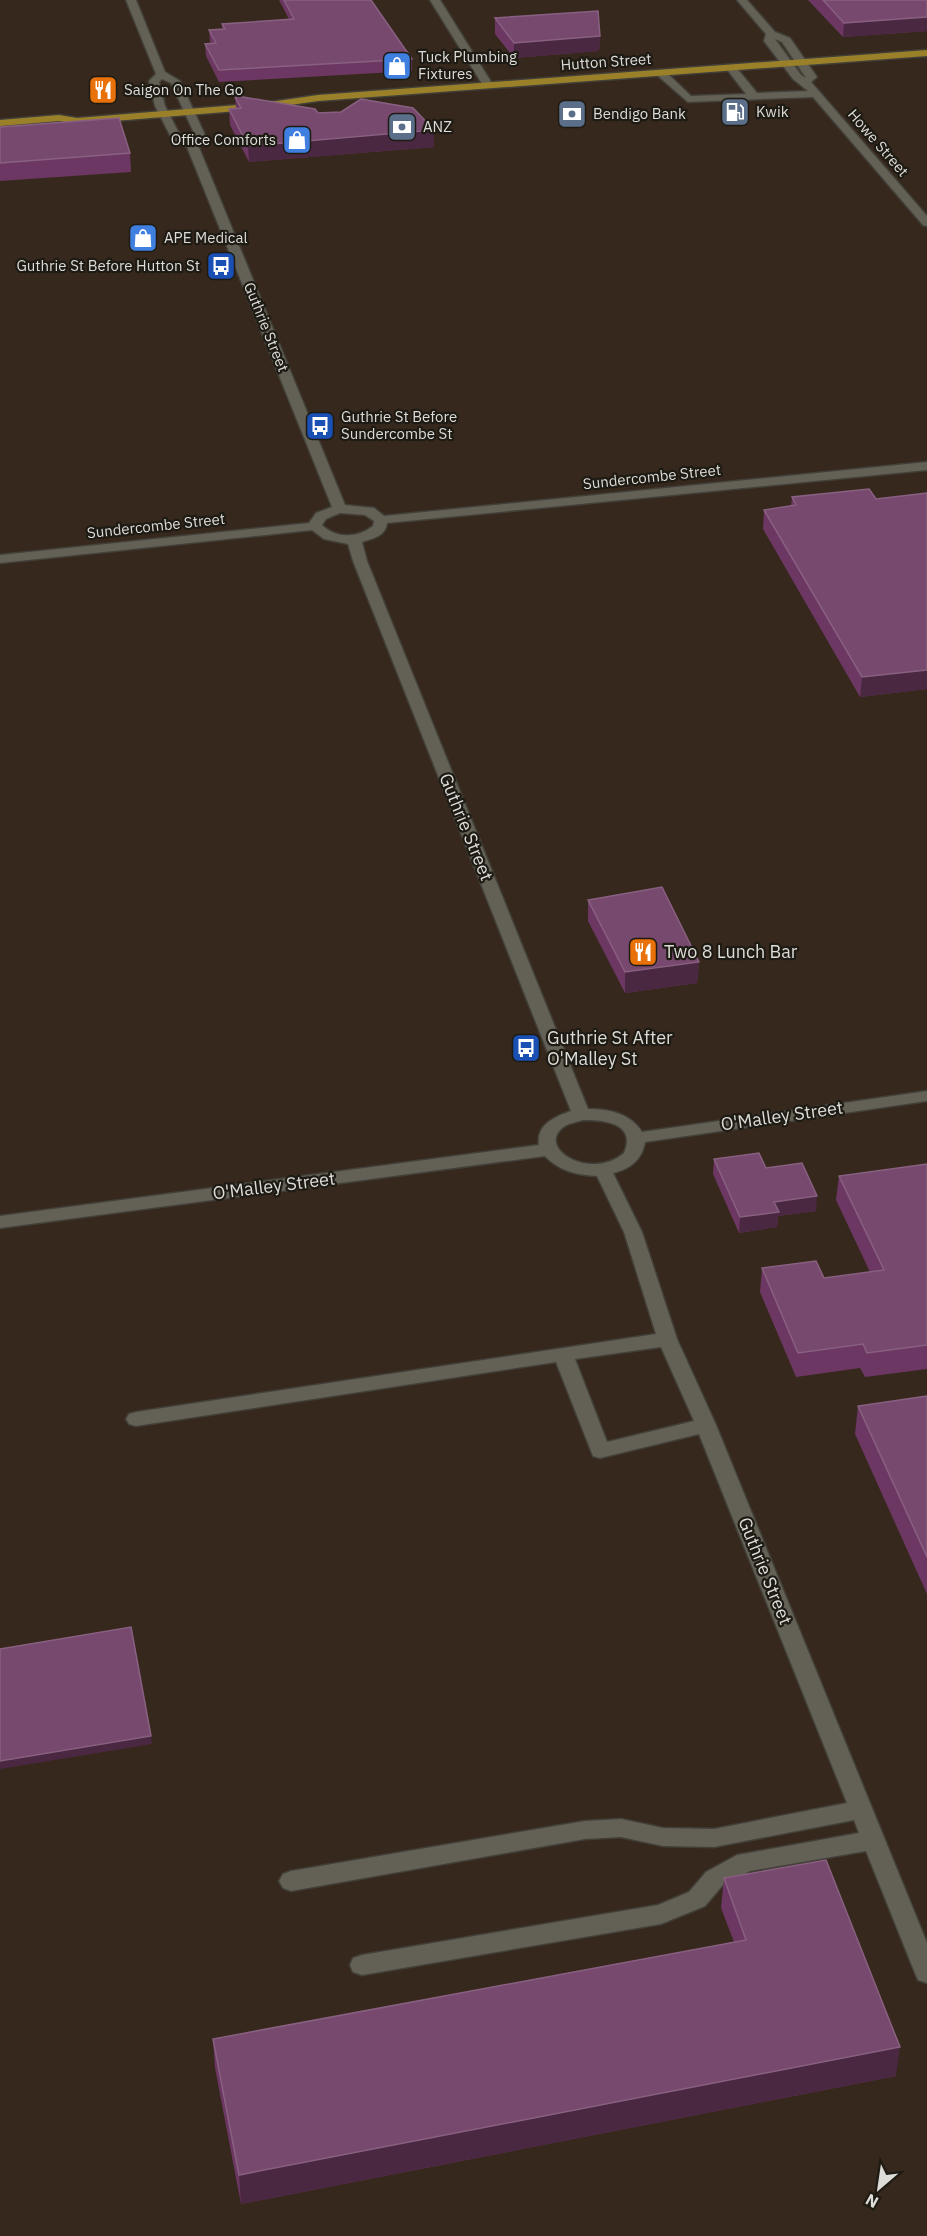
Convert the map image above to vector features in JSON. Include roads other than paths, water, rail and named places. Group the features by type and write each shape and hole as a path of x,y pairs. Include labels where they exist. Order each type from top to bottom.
{"main road":[{"name":"Hutton Street","path":"0,123 59,118 77,121 189,107 263,106 287,100 927,53"}],"street":[{"name":"Guthrie Street","path":"131,0 161,74 175,81 189,107 200,135 192,145"},
{"path":"435,0 488,85"},
{"name":"Howe Street","path":"742,0 771,34 786,40 812,76 806,82"},
{"name":"Howe Street","path":"771,34 769,41 797,77 806,82 927,223"},
{"path":"731,68 754,96"},
{"path":"661,73 688,99 816,94"},
{"name":"Guthrie Street","path":"161,74 154,81 162,110 177,139 192,145 340,509"},
{"name":"Sundercombe Street","path":"381,520 927,466"},
{"path":"340,509 369,512 381,520 380,528 376,532 354,539 333,538 325,535 315,526 316,520 321,515 340,509"},
{"name":"Sundercombe Street","path":"0,559 315,526"},
{"name":"Guthrie Street","path":"354,539 365,572 581,1114"},
{"name":"O'Malley Street","path":"637,1138 927,1096"},
{"path":"596,1113 623,1122 632,1129 637,1138 637,1147 633,1155 616,1167 603,1170 575,1168 563,1164 547,1150 545,1140 548,1131 567,1117 581,1114 596,1113"},
{"name":"O'Malley Street","path":"0,1222 547,1150"},
{"name":"Guthrie Street","path":"603,1170 633,1232 667,1339 706,1425 927,1973"},
{"path":"136,1419 667,1339"},
{"path":"564,1356 600,1451 706,1425"},
{"path":"291,1881 585,1830 621,1828 663,1837 714,1838 861,1809"},
{"path":"362,1965 661,1914 697,1899 714,1879 745,1862 873,1840"}],"place":[{"name":"Tuck Plumbing Fixtures","path":"397,66"},
{"name":"Saigon On The Go","path":"103,90"},
{"name":"Kwik","path":"735,112"},
{"name":"Bendigo Bank","path":"572,114"},
{"name":"ANZ","path":"402,127"},
{"name":"Office Comforts","path":"297,140"},
{"name":"APE Medical","path":"143,238"},
{"name":"Guthrie St Before Hutton St","path":"221,266"},
{"name":"Guthrie St Before Sundercombe St","path":"320,426"},
{"name":"Two 8 Lunch Bar","path":"643,952"},
{"name":"Guthrie St After O'Malley St","path":"526,1048"}]}
